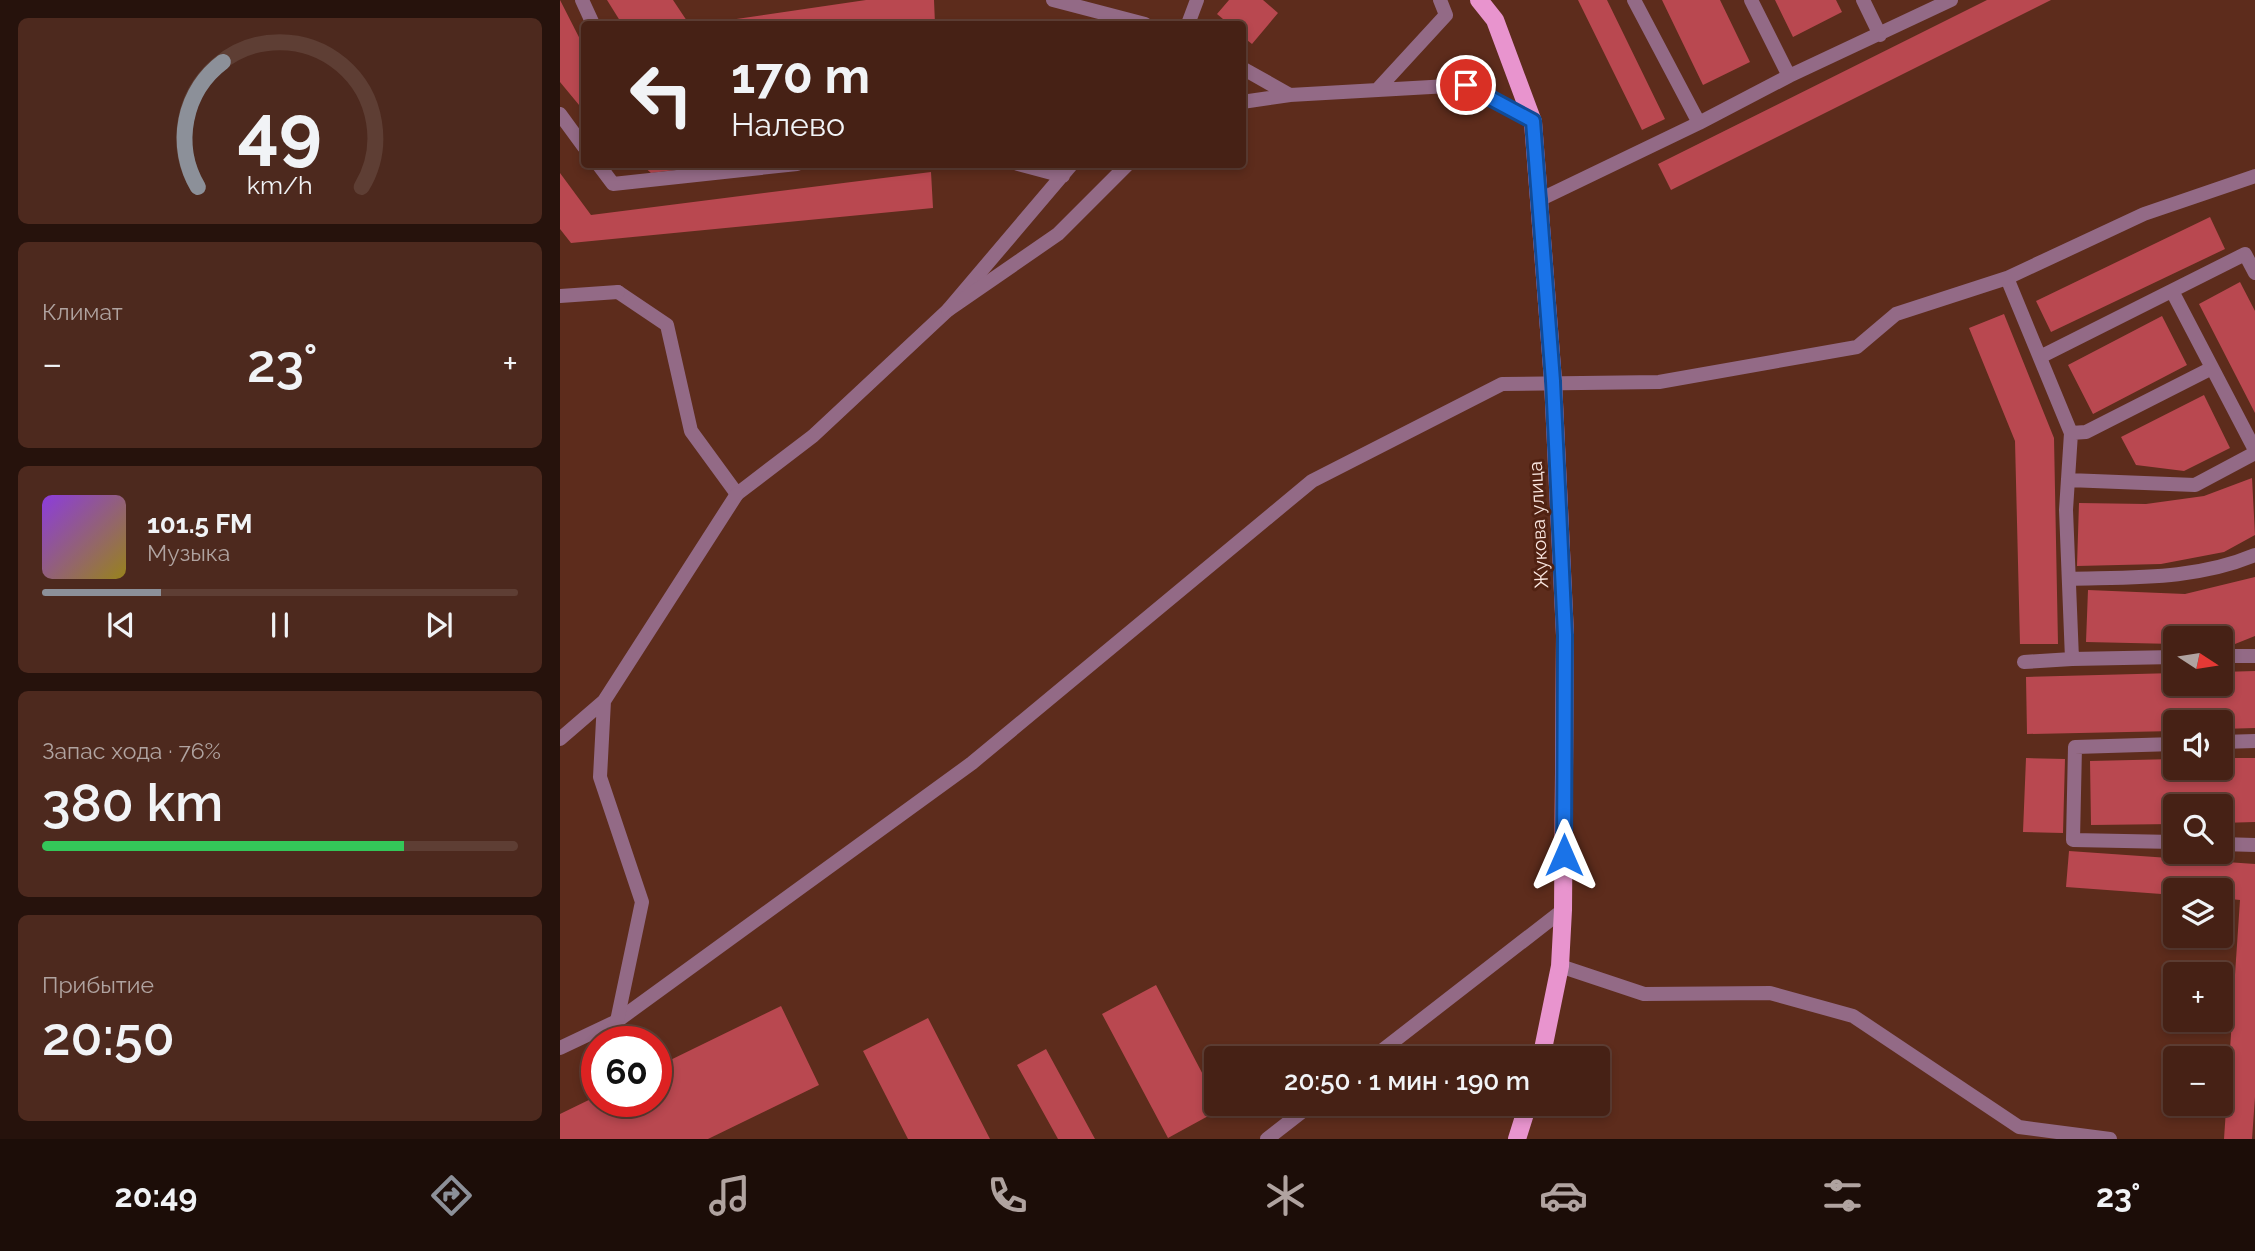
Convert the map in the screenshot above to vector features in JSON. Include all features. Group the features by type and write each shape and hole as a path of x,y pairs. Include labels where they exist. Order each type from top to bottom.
{"main road":[{"name":"Жукова улица","path":"1479,0 1495,20 1533,121 1553,381 1565,635 1563,910 1560,966 1544,1046"},
{"path":"1517,1139 1524,1116"}],"street":[{"path":"582,0 592,21"},
{"path":"1053,0 1134,21"},
{"path":"1189,21 1197,0"},
{"path":"1377,90 1446,15 1440,0"},
{"path":"1634,0 1699,123"},
{"path":"1751,0 1789,76"},
{"path":"1863,0 1880,34"},
{"path":"1539,200 1699,123 1789,76 1951,0"},
{"path":"1246,70 1290,95"},
{"path":"1246,101 1290,95 1466,85 1533,121"},
{"path":"560,114 581,143"},
{"path":"601,168 613,184 760,168"},
{"path":"948,310 1058,234 1124,168"},
{"path":"560,739 604,701 737,494 813,436 948,310 1068,170"},
{"path":"560,1048 617,1021 972,762 1312,481 1502,384 1553,381 1659,382 1857,347 1896,314 2007,278 2144,214 2255,176"},
{"path":"2040,357 2245,254 2255,273"},
{"path":"2007,278 2071,433 2068,480 2072,659"},
{"path":"2068,480 2195,485 2255,452 2172,291"},
{"path":"560,296 618,292 667,325 691,432 737,494"},
{"path":"2071,433 2086,432 2212,368"},
{"path":"2069,579 2167,576 2230,566 2255,555"},
{"path":"2233,656 2255,656"},
{"path":"2024,662 2163,657"},
{"path":"604,701 600,777 642,902 617,1021"},
{"path":"2233,742 2255,741"},
{"path":"2163,744 2075,747 2073,840 2163,842"},
{"path":"2233,844 2255,845"},
{"path":"1388,1046 1563,910"},
{"path":"1560,966 1644,994 1770,993 1853,1016 2019,1127 2110,1139"},
{"path":"1267,1139 1297,1116"}],"building":[{"path":"560,0 581,41 581,107 560,82"},
{"path":"607,0 673,0 687,21 620,21"},
{"path":"866,0 934,0 935,21 722,21"},
{"path":"1229,0 1263,0 1278,13 1252,44 1246,39 1246,21 1225,21 1217,14"},
{"path":"1578,0 1607,0 1665,119 1642,130"},
{"path":"1662,0 1720,0 1750,62 1703,85"},
{"path":"1775,0 1836,0 1842,12 1793,37"},
{"path":"1987,0 2051,0 1671,190 1658,164"},
{"path":"645,168 690,168 651,173"},
{"path":"931,172 933,208 571,243 560,229 560,173 591,215"},
{"path":"2210,217 2225,249 2051,332 2036,301"},
{"path":"2240,282 2255,311 2255,413 2199,304"},
{"path":"2004,314 2054,438 2058,644 2020,644 2015,441 1969,328"},
{"path":"2162,316 2187,365 2093,414 2068,365"},
{"path":"2204,395 2230,448 2184,471 2136,465 2121,437"},
{"path":"2252,478 2255,535 2224,552 2161,564 2077,566 2079,503 2146,504 2204,496"},
{"path":"2255,577 2255,636 2233,644 2233,626 2163,626 2163,644 2086,642 2088,590 2185,594"},
{"path":"2255,671 2255,728 2233,729 2233,710 2163,710 2163,731 2027,734 2026,677 2163,673 2163,696 2233,696 2233,672"},
{"path":"2026,758 2065,759 2063,833 2023,832"},
{"path":"2233,758 2255,758 2255,822 2233,823 2233,794 2163,794 2163,824 2091,825 2090,761 2163,759 2163,780 2233,780"},
{"path":"2069,851 2163,858 2163,864 2255,864 2255,1097 2252,1139 2224,1139 2226,1116 2233,1116 2233,1046 2230,1046 2240,900 2233,899 2233,878 2163,878 2163,894 2066,887"},
{"path":"1156,985 1204,1077 1204,1116 1208,1116 1168,1138 1102,1014"},
{"path":"781,1006 819,1085 708,1139 560,1139 560,1114 581,1104 581,1117 672,1117 672,1059"},
{"path":"928,1018 990,1139 908,1139 863,1051"},
{"path":"1046,1049 1095,1139 1058,1139 1017,1065"}],"route":[{"path":"1466,85 1533,121 1553,381 1565,635 1564,855"}]}
